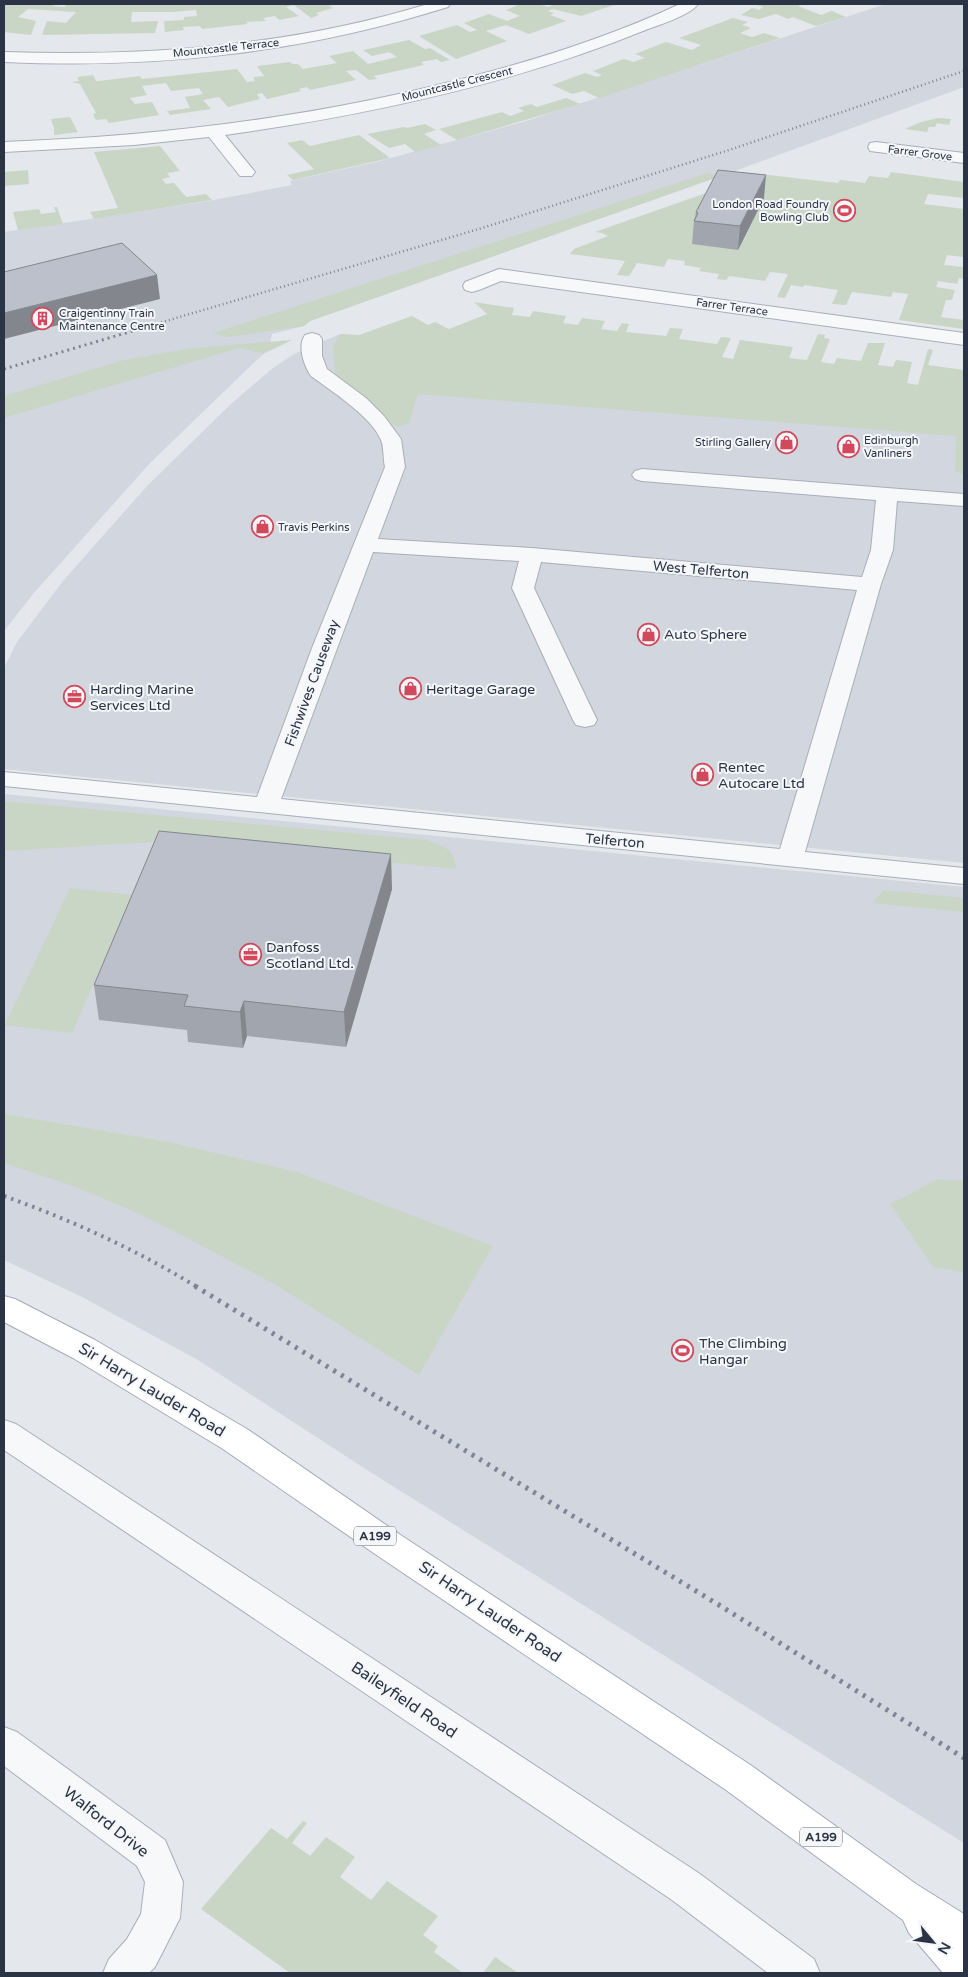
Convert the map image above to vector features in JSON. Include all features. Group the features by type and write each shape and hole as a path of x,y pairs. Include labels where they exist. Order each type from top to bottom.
{"main road":[{"name":"Sir Harry Lauder Road","path":"4,1308 84,1349 235,1439 407,1557 739,1778 902,1897 964,1936"},
{"name":"A199","path":"902,1897 964,1944"},
{"name":"A199","path":"902,1897 964,1968"}],"street":[{"name":"Mountcastle Terrace","path":"4,57 130,57 245,47 344,31 444,4"},
{"name":"Mountcastle Crescent","path":"4,148 104,143 213,132 371,105 488,78 592,46 648,24 691,4"},
{"path":"213,132 246,172"},
{"name":"Farrer Grove","path":"876,147 964,158"},
{"name":"Farrer Terrace","path":"472,286 528,264"},
{"name":"Farrer Terrace","path":"500,275 964,339"},
{"name":"Fishwives Causeway","path":"267,804 324,648 395,466 391,439 377,420 359,402 318,372 312,356 312,339"},
{"path":"642,474 964,500"},
{"path":"790,858 870,584 882,550 887,494"},
{"name":"West Telferton","path":"364,545 532,555 870,584"},
{"path":"532,555 523,588 585,720"},
{"path":"4,779 267,804"},
{"name":"Telferton","path":"267,804 502,831 964,876"},
{"name":"Baileyfield Road","path":"4,1433 686,1887 800,1973"},
{"name":"Walford Drive","path":"4,1744 151,1853 164,1882 160,1918 141,1953 124,1973"}],"shaded area":[{"path":"886,4 964,4 964,87 718,177 310,321 304,326 272,334 270,343 240,348 263,354 150,463 33,594 4,631 4,232 203,202 292,185 290,181 376,162 523,122"},
{"path":"340,334 964,398 964,863 4,769 4,668 17,642 63,581 147,486 232,403 273,368 294,354"},
{"path":"4,794 964,887 964,1843 367,1470 198,1360 82,1297 4,1260"}],"green space":[{"path":"4,4 55,4 53,6 64,7 68,4 337,4 329,6 333,8 316,13 319,15 311,18 294,5 286,7 299,16 279,20 275,16 263,18 266,21 246,22 248,24 202,29 200,26 183,27 184,30 165,32 164,21 184,20 184,17 197,16 196,10 132,12 131,22 158,21 155,33 42,35 47,21 66,23 76,12 28,9 18,17 36,21 31,35 4,32"},
{"path":"515,4 539,4 548,7 555,4 617,4 581,16 553,9 548,11 554,13 550,15 566,21 529,34 506,25 486,31 507,41 456,59 419,36 457,25 470,32 477,30 464,23 489,14 507,21 520,16 506,10 518,5"},
{"path":"803,4 798,6 821,15 832,11 846,17 816,26 793,17 788,19 776,14 759,19 741,15 752,8 759,10 763,7 757,5"},
{"path":"733,18 748,22 742,25 751,28 740,33 752,37 764,33 780,38 599,98 584,91 572,94 552,85 585,73 597,77 602,75 593,71 624,59 633,62 645,58 635,54 666,42 692,50 701,45 679,38"},
{"path":"409,40 425,49 430,48 450,60 441,62 437,59 421,62 424,65 374,76 377,79 369,80 356,70 346,71 356,80 310,90 307,87 299,89 301,91 267,99 262,93 257,94 260,99 228,107 219,97 203,100 211,109 170,115 167,111 190,108 185,97 203,94 199,88 171,91 166,83 142,86 147,95 130,98 135,104 152,102 159,115 109,123 106,119 96,120 93,114 96,113 80,84 72,82 79,81 77,77 93,75 96,81 99,81 140,76 142,79 237,69 247,82 255,81 253,77 264,76 257,66 290,62 298,64 303,69 337,63 329,56 353,51 368,64 397,57 389,52 372,56 363,50"},
{"path":"566,98 580,104 457,140 439,129 502,112 510,116 524,111 518,108 531,104 537,107"},
{"path":"70,117 78,132 54,135 51,119"},
{"path":"938,118 951,119 949,125 937,123 935,127 929,127 927,132 905,129 921,122"},
{"path":"425,124 436,130 424,134 441,145 415,152 405,144 389,148 367,134 407,128"},
{"path":"359,135 390,158 293,180 287,175 314,169 287,143 302,140 310,146"},
{"path":"160,146 180,171 167,173 170,177 162,179 166,184 174,183 186,197 206,194 212,200 94,219 90,212 118,208 94,152"},
{"path":"28,170 29,184 4,186 4,172"},
{"path":"891,172 964,182 964,198 928,194 924,204 964,209 963,257 947,255 944,265 964,267 964,279 959,278 957,284 938,281 936,287 955,290 952,300 946,300 941,317 964,320 964,329 899,320 908,294 893,292 891,297 852,292 846,305 832,304 838,290 804,285 803,287 791,285 785,298 777,297 788,274 770,272 765,281 729,276 726,280 717,279 719,274 699,271 701,268 684,265 685,261 668,259 664,267 637,263 629,276 617,275 625,261 570,254 574,249 608,236 595,232 760,174 838,183 840,180 865,183 869,176 888,178"},
{"path":"708,173 718,177 310,321 304,326 228,337 213,333"},
{"path":"54,207 57,207 63,224 18,230 13,212 39,209 41,214 56,212"},
{"path":"474,302 514,308 512,315 530,317 533,311 566,316 563,323 578,325 582,318 605,321 601,329 617,331 622,323 629,324 626,332 666,336 670,328 683,329 679,339 717,344 721,337 731,338 722,357 733,359 740,340 793,347 789,358 807,360 818,334 825,335 824,338 830,339 821,362 834,364 837,358 861,361 868,343 885,343 878,365 893,367 896,360 912,362 907,383 918,385 928,349 933,350 928,365 964,370 964,475 955,471 956,436 418,394 409,423 399,427 393,425 335,373 333,347 340,334 359,335 412,316 428,325 435,322 449,329 487,314"},
{"path":"292,340 263,354 239,348 4,418 4,396 124,360 193,348"},
{"path":"4,801 427,840 451,852 456,869 172,841 4,851"},
{"path":"70,888 132,895 72,1033 5,1025"},
{"path":"884,890 964,898 964,912 872,903"},
{"path":"4,1114 168,1142 297,1172 493,1246 419,1375 276,1285 176,1232 131,1210 73,1186 4,1163"},
{"path":"938,1179 964,1181 964,1272 933,1267 890,1204"},
{"path":"303,1821 307,1823 292,1843 310,1856 326,1837 355,1857 340,1877 371,1900 387,1881 438,1916 423,1935 438,1946 434,1952 463,1973 290,1973 201,1909 271,1828 287,1839"},
{"path":"495,1957 518,1973 483,1973"}],"building":[{"path":"718,170 766,175 740,226 694,221 698,213 696,212"},
{"path":"122,243 157,275 4,313 4,272"},
{"name":"Danfoss Scotland Ltd.","path":"159,831 391,854 344,1012 244,1001 240,1012 184,1006 188,995 94,985"}],"railway":[{"path":"142,328 479,229 729,150 964,71"},
{"path":"4,369 146,327"},
{"path":"4,1196 54,1215 103,1237 174,1273 197,1287"},
{"path":"195,1286 719,1605 964,1758"}],"place":[{"name":"London Road Foundry Bowling Club","path":"845,210"},
{"name":"Craigentinny Train Maintenance Centre","path":"43,319"},
{"name":"Stirling Gallery","path":"787,442"},
{"name":"Edinburgh Vanliners","path":"848,446"},
{"name":"Travis Perkins","path":"262,527"},
{"name":"Auto Sphere","path":"648,634"},
{"name":"Heritage Garage","path":"410,689"},
{"name":"Harding Marine Services Ltd","path":"74,697"},
{"name":"Rentec Autocare Ltd","path":"702,775"},
{"name":"Danfoss Scotland Ltd.","path":"250,955"},
{"name":"The Climbing Hangar","path":"683,1351"}]}
